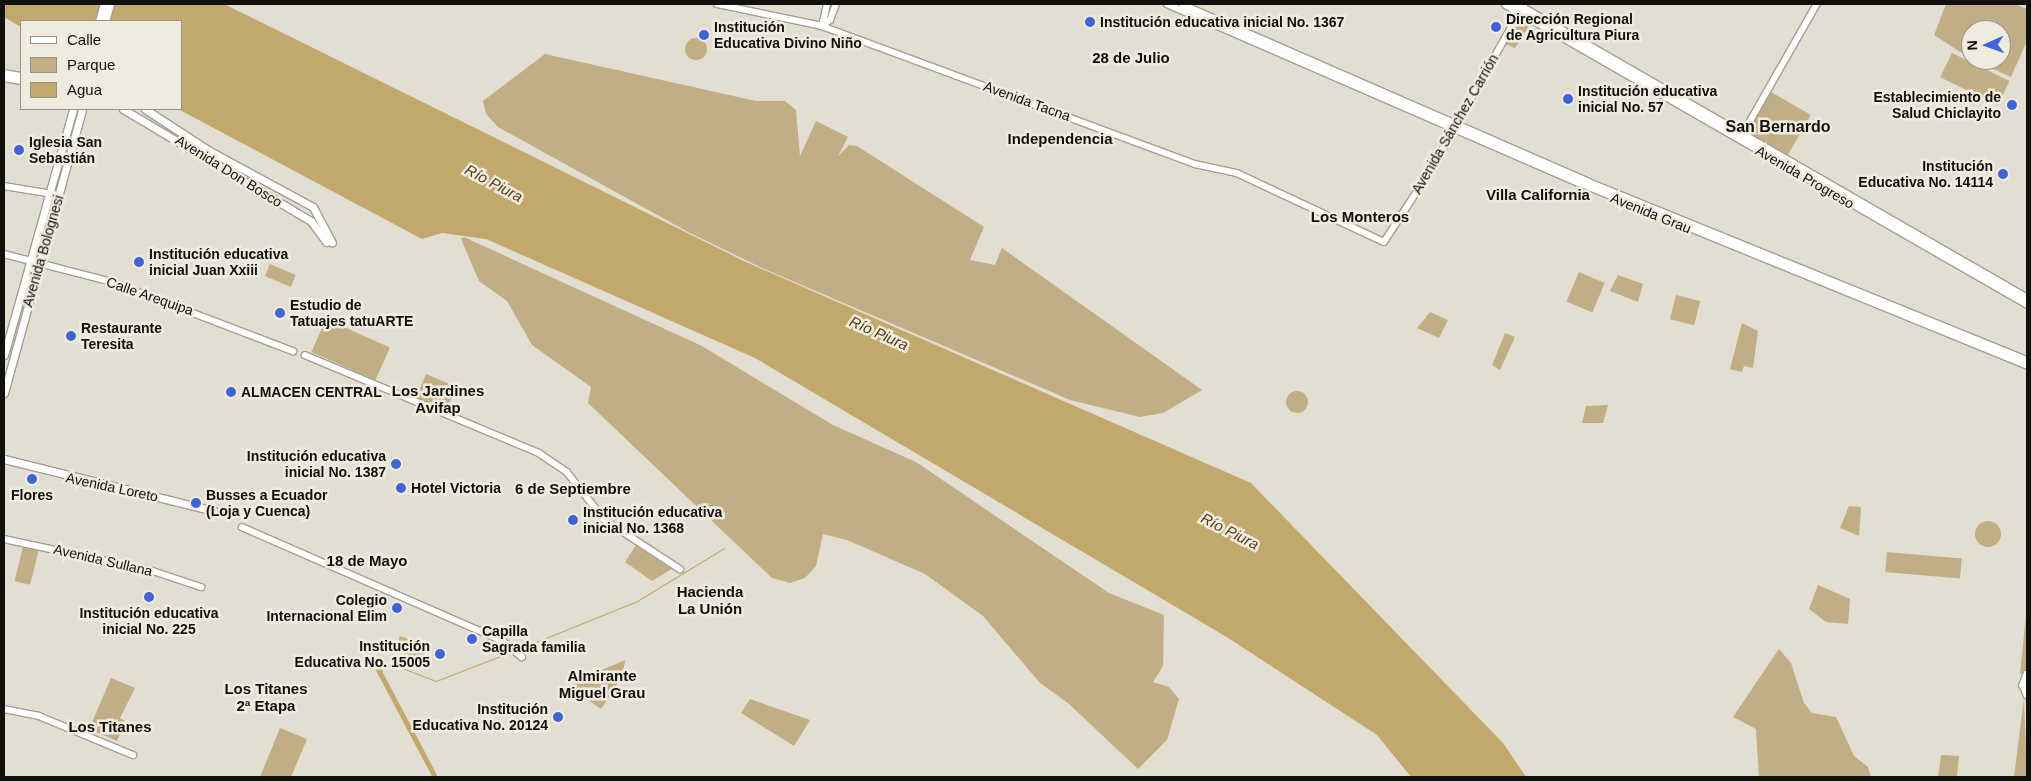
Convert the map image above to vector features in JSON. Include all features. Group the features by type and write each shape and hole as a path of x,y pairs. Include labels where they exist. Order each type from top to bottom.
{"main road":[{"path":"99,20 104,4"},
{"path":"105,20 110,4"},
{"name":"Avenida Progreso","path":"1505,4 1520,7 2027,304"},
{"name":"Avenida Bolognesi","path":"4,355 73,110"},
{"name":"Avenida Bolognesi","path":"4,393 82,110"},
{"name":"Avenida Don Bosco","path":"125,110 311,221 329,242 313,208 208,150 147,110"},
{"name":"Avenida Progreso","path":"1741,136 2027,298"},
{"name":"Avenida Loreto","path":"6,463 214,511"}],"street":[{"name":"Avenida Tacna","path":"717,4 822,26 1187,161 1237,173 1384,242"},
{"path":"822,26 827,4"},
{"path":"822,26 830,20 836,4"},
{"name":"Avenida Grau","path":"1167,4 1454,127 2027,366"},
{"name":"Avenida Grau","path":"1182,4 1454,127 2027,360"},
{"path":"1741,136 1817,4"},
{"name":"Avenida Sánchez Carrión","path":"1384,242 1454,127 1520,7"},
{"path":"4,73 20,76"},
{"path":"4,78 20,81"},
{"path":"4,186 59,195"},
{"name":"Calle Arequipa","path":"4,254 30,259 201,313 292,351"},
{"path":"305,355 539,453 567,472 605,520 680,569"},
{"path":"242,527 503,641 522,657"},
{"name":"Avenida Sullana","path":"4,539 153,571 201,587"},
{"path":"2027,674 2023,686 2027,695"},
{"path":"4,709 39,716 133,755"}],"green space":[{"path":"1946,4 2015,4 2027,9 2027,41 2011,77 1995,70 2011,70 2011,20 1961,20 1961,53 1934,35"},
{"path":"1519,20 1529,26 1515,48 1506,44"},
{"path":"696,38 704,41 707,49 704,57 696,60 688,57 685,49 688,41"},
{"path":"1952,53 1961,57 1961,70 1987,70 2010,81 1998,105 1940,77"},
{"path":"545,54 756,101 785,101 796,110 800,156 816,121 848,137 838,156 849,145 857,146 984,227 970,260 995,265 1002,248 1202,390 1163,413 1140,417 1070,400 762,268 688,232 498,127 486,114 483,101"},
{"path":"1771,92 1811,115 1787,157 1747,134"},
{"path":"464,237 702,346 833,425 916,462 1109,593 1164,615 1163,666 1153,682 1169,687 1179,699 1167,740 1138,769 1068,703 1040,683 983,616 925,574 847,540 823,534 816,566 805,578 790,583 772,578 588,403 591,387 532,345 507,301 479,281 461,239"},
{"path":"270,264 296,275 291,287 265,276"},
{"path":"1579,272 1605,283 1592,312 1566,301"},
{"path":"1618,275 1643,284 1638,302 1610,291"},
{"path":"1676,295 1700,301 1694,325 1670,319"},
{"path":"1430,312 1448,320 1439,338 1417,328"},
{"path":"326,319 390,347 375,380 311,352"},
{"path":"1742,323 1758,331 1753,368 1744,366 1742,372 1730,369"},
{"path":"1505,333 1515,337 1500,370 1492,365"},
{"path":"426,374 456,387 447,410 416,397"},
{"path":"1297,391 1305,394 1308,402 1305,410 1297,413 1289,410 1286,402 1289,394"},
{"path":"1608,405 1603,423 1582,423 1586,406"},
{"path":"1849,506 1861,507 1859,536 1840,528"},
{"path":"1988,521 1997,525 2001,534 1997,543 1988,547 1979,543 1975,534 1979,525"},
{"path":"636,545 672,569 652,581 625,562"},
{"path":"23,547 39,551 30,585 15,581"},
{"path":"1887,552 1962,559 1960,578 1885,572"},
{"path":"1818,585 1850,599 1848,624 1826,622 1809,609"},
{"path":"2027,606 2027,672 2020,674"},
{"path":"400,636 427,646 422,660 395,650"},
{"path":"1779,649 1791,663 1804,703 1812,713 1836,717 1854,756 1868,767 1871,777 1759,777 1756,729 1733,717"},
{"path":"625,660 623,675 601,709 575,691 574,682"},
{"path":"111,678 135,688 120,718 125,721 117,741 89,729"},
{"path":"2024,698 2027,777 2014,777"},
{"path":"750,699 810,720 794,746 741,713"},
{"path":"280,728 307,739 291,777 260,777"},
{"path":"1941,755 1959,756 1957,777 1938,777"}],"water":[{"name":"Río Piura","path":"4,4 224,4 746,262 1251,483 1503,743 1526,777 1411,777 1377,735 1225,636 755,358 486,239 442,233 422,239 180,110 182,110 182,20 20,20 20,26 4,17"}],"waterway":[{"path":"516,650 637,601 724,548"},
{"path":"382,671 383,665 392,664 436,681 513,651"},
{"path":"372,658 435,777"}],"place":[{"name":"Institución educativa inicial No. 1367","path":"1090,22"},
{"name":"Dirección Regional de Agricultura Piura","path":"1496,27"},
{"name":"Institución Educativa Divino Niño","path":"704,35"},
{"name":"Institución educativa inicial No. 57","path":"1568,99"},
{"name":"Establecimiento de Salud Chiclayito","path":"2012,105"},
{"name":"Iglesia San Sebastián","path":"19,150"},
{"name":"Institución Educativa No. 14114","path":"2003,174"},
{"name":"Institución educativa inicial Juan Xxiii","path":"139,262"},
{"name":"Estudio de Tatuajes tatuARTE","path":"280,313"},
{"name":"Restaurante Teresita","path":"71,336"},
{"name":"ALMACEN CENTRAL","path":"231,392"},
{"name":"Institución educativa inicial No. 1387","path":"396,464"},
{"name":"Flores","path":"32,479"},
{"name":"Hotel Victoria","path":"401,488"},
{"name":"Busses a Ecuador (Loja y Cuenca)","path":"196,503"},
{"name":"Institución educativa inicial No. 1368","path":"573,520"},
{"name":"Institución educativa inicial No. 225","path":"149,597"},
{"name":"Colegio Internacional Elim","path":"397,608"},
{"name":"Capilla Sagrada familia","path":"472,639"},
{"name":"Institución Educativa No. 15005","path":"440,654"},
{"name":"Institución Educativa No. 20124","path":"558,717"}],"district":[{"name":"28 de Julio","path":"1131,58"},
{"name":"San Bernardo","path":"1778,127"},
{"name":"Independencia","path":"1060,139"},
{"name":"Villa California","path":"1538,195"},
{"name":"Los Monteros","path":"1360,217"},
{"name":"Los Jardines Avifap","path":"438,398"},
{"name":"6 de Septiembre","path":"573,489"},
{"name":"18 de Mayo","path":"367,561"},
{"name":"Hacienda La Unión","path":"710,600"},
{"name":"Almirante Miguel Grau","path":"602,684"},
{"name":"Los Titanes 2ª Etapa","path":"266,696"},
{"name":"Los Titanes","path":"110,727"}]}
